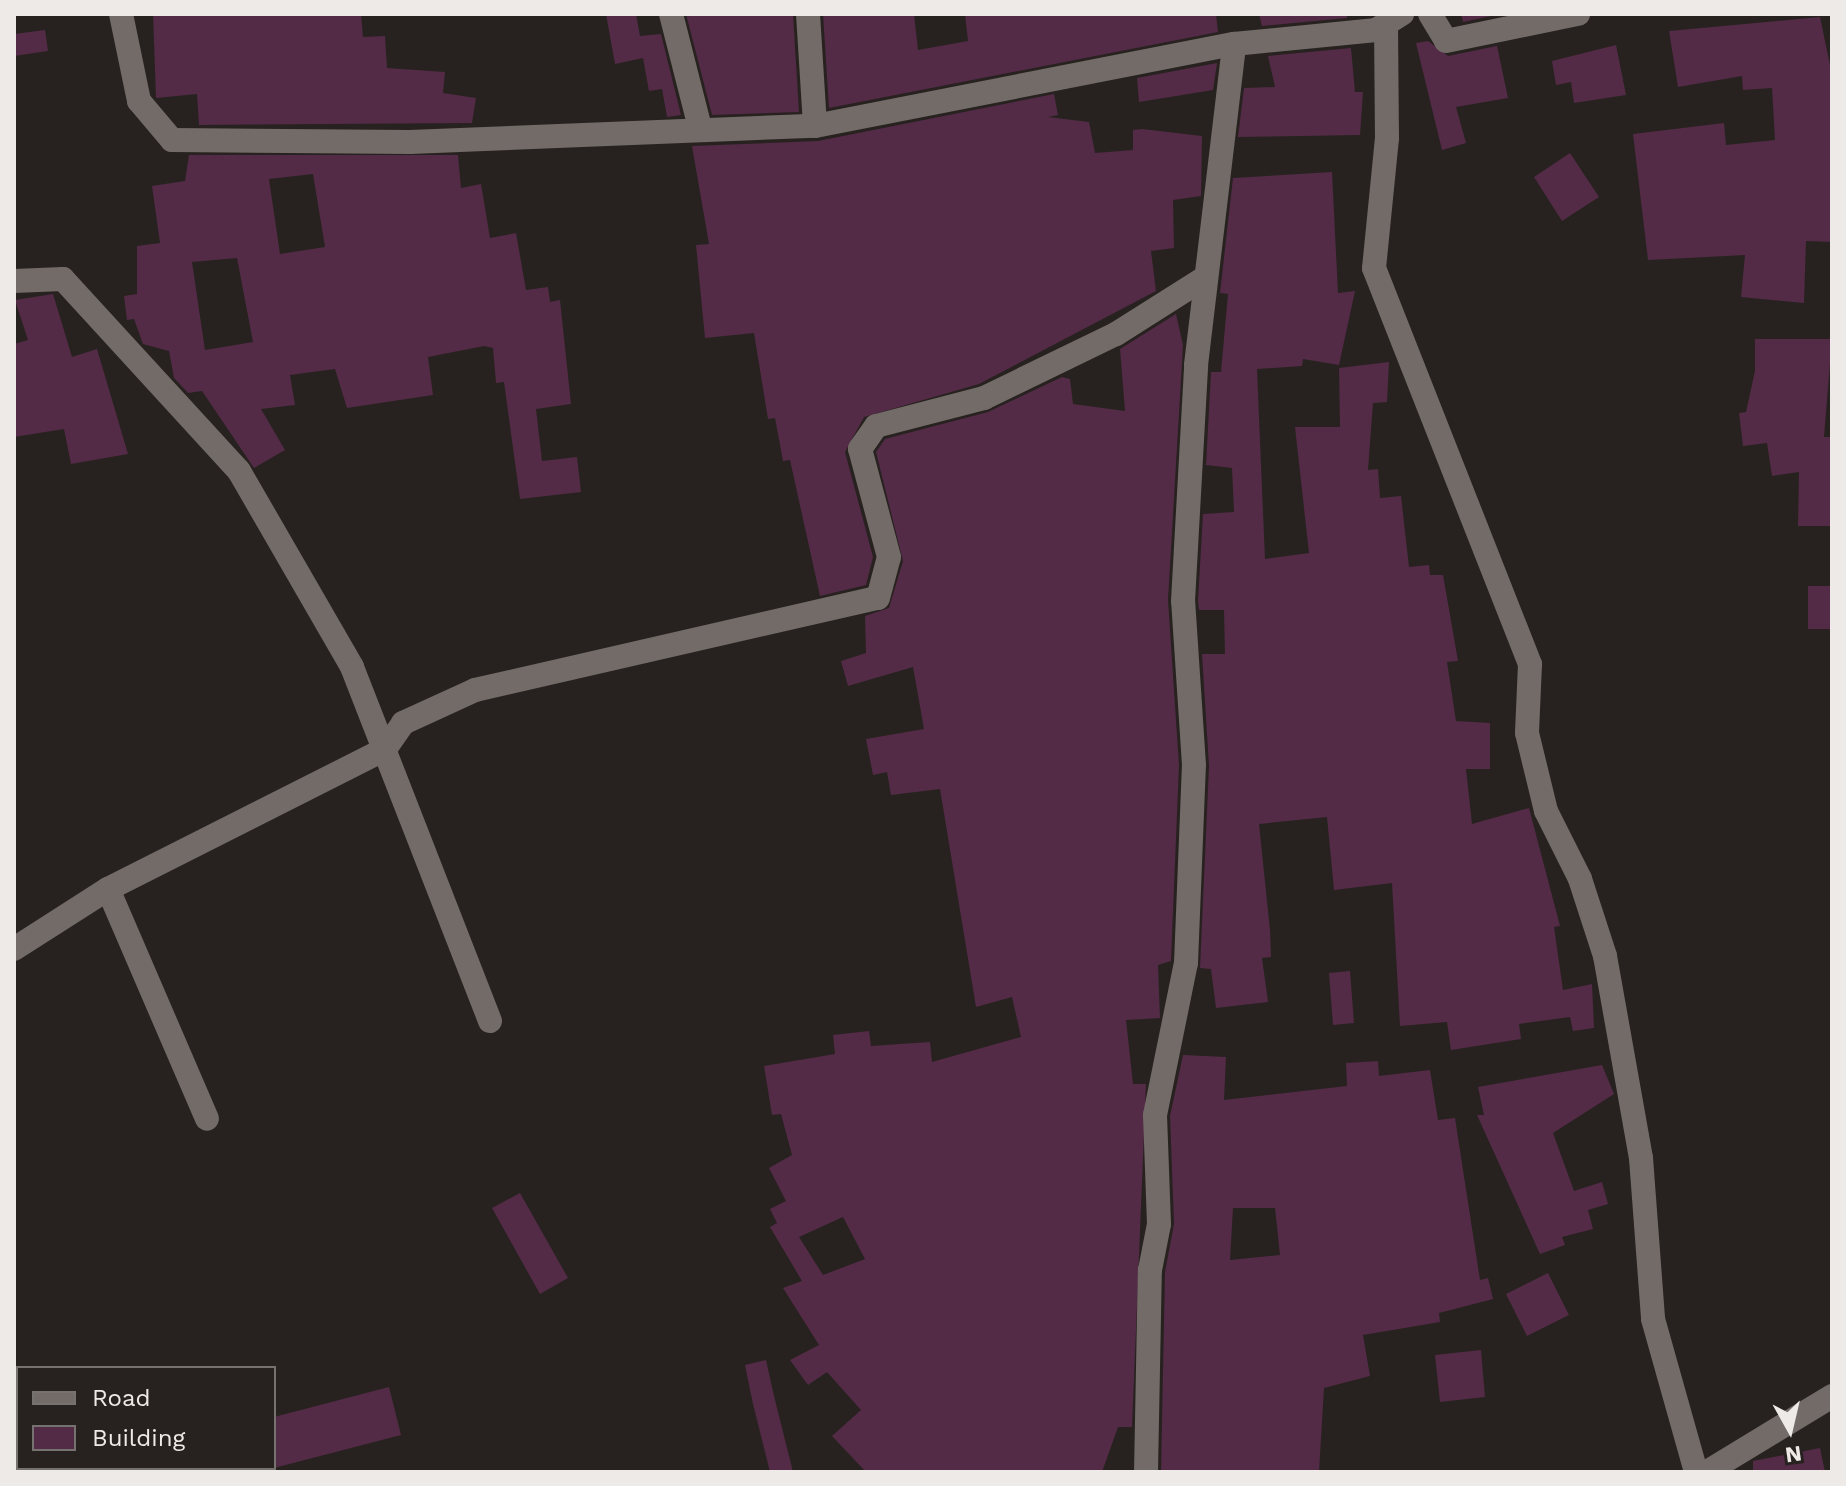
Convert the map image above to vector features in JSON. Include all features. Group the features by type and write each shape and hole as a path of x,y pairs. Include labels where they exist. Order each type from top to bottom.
{"street":[{"path":"121,14 139,101 172,140 410,142 700,128 815,126 1234,44 1394,20 1387,138 1374,268 1530,664 1527,733 1546,811 1580,879 1605,956 1641,1158 1653,1319 1696,1472"},
{"path":"671,14 700,128"},
{"path":"808,14 815,126"},
{"path":"1430,14 1446,41 1578,14"},
{"path":"1146,1472 1150,1270 1159,1224 1155,1115 1186,948 1194,765 1183,601 1203,279 1234,44"},
{"path":"14,281 63,279 239,471 352,667 490,1021"},
{"path":"14,949 108,889 385,749 403,723 475,690 878,598 889,557 860,449 876,426 998,392 1116,334 1203,279"},
{"path":"108,889 207,1119"},
{"path":"1707,1472 1832,1396"}],"building":[{"path":"153,14 361,14 363,37 385,36 387,68 445,72 443,93 476,98 472,123 199,125 197,94 156,98"},
{"path":"606,14 636,14 640,36 661,34 681,115 667,117 662,89 649,91 643,58 615,64"},
{"path":"686,14 793,14 799,112 712,115"},
{"path":"823,14 914,14 918,50 968,41 965,14 1216,14 1218,32 829,108"},
{"path":"1259,14 1347,14 1347,18 1262,26"},
{"path":"1461,14 1491,14 1491,16 1463,22"},
{"path":"1820,17 1832,75 1832,242 1806,241 1804,303 1741,297 1745,255 1648,260 1633,134 1724,123 1726,145 1775,140 1772,88 1743,90 1742,76 1678,87 1669,31"},
{"path":"45,30 48,51 14,56 14,34"},
{"path":"1428,41 1448,56 1497,46 1508,98 1456,107 1466,143 1442,150 1416,43"},
{"path":"1616,45 1626,95 1574,103 1571,82 1556,85 1552,61"},
{"path":"1351,48 1355,92 1363,92 1360,135 1238,137 1244,88 1275,87 1268,56"},
{"path":"1217,63 1213,90 1139,102 1137,78"},
{"path":"1054,94 1058,115 1048,117 1089,122 1095,153 1133,150 1133,130 1202,136 1201,196 1173,200 1174,248 1151,251 1156,291 979,384 864,417 845,452 873,557 866,585 820,596 790,460 783,461 775,418 768,419 754,333 705,338 696,245 709,244 692,146 818,141"},
{"path":"1570,153 1599,197 1562,221 1534,177"},
{"path":"189,155 458,155 461,188 481,184 490,238 516,233 526,290 548,287 550,302 560,300 571,404 536,409 542,461 577,457 581,492 520,499 504,382 496,383 493,348 484,346 428,357 433,395 347,408 335,369 290,375 295,405 261,409 285,450 254,468 202,391 188,393 174,378 169,351 143,344 134,319 127,320 124,296 137,294 137,246 160,243 152,186 185,181","holes":["313,174 325,247 280,254 269,179","237,258 253,342 205,350 192,262"]},
{"path":"1332,172 1338,293 1355,291 1339,365 1303,359 1302,366 1257,369 1265,559 1309,553 1295,427 1340,427 1339,368 1389,362 1387,402 1373,403 1368,470 1378,469 1380,498 1401,496 1409,567 1429,565 1430,575 1443,575 1458,661 1447,662 1456,721 1490,723 1490,769 1466,769 1472,824 1529,808 1560,926 1554,927 1563,990 1592,984 1594,1028 1573,1031 1570,1017 1519,1024 1521,1039 1451,1050 1447,1022 1400,1026 1392,883 1334,890 1327,817 1259,824 1270,930 1271,957 1262,958 1268,1002 1216,1008 1211,969 1200,968 1209,766 1202,654 1225,654 1224,610 1199,610 1198,601 1203,514 1234,512 1232,468 1206,465 1211,372 1221,372 1228,294 1220,293 1233,178"},
{"path":"53,294 72,357 97,349 128,454 71,464 64,429 14,437 14,344 28,340 15,300"},
{"path":"1176,314 1183,345 1168,600 1179,765 1171,961 1158,965 1160,1018 1126,1020 1133,1084 1146,1084 1132,1427 1118,1427 1102,1472 866,1472 832,1436 861,1410 827,1372 808,1385 790,1360 819,1345 783,1288 802,1281 770,1227 777,1223 770,1209 786,1201 769,1168 792,1155 781,1114 772,1115 764,1066 835,1054 833,1035 869,1031 871,1046 930,1042 932,1062 1021,1037 1012,997 976,1007 940,789 891,795 887,772 873,775 866,739 924,729 913,667 848,686 841,661 866,653 865,616 889,608 903,561 876,452 885,439 988,412 1062,377 1070,379 1073,404 1125,411 1120,349","holes":["843,1217 865,1259 823,1275 799,1237"]},
{"path":"1755,339 1832,339 1824,437 1832,437 1832,526 1798,526 1799,472 1772,476 1767,443 1743,446 1739,413 1746,412 1755,371"},
{"path":"1808,586 1832,586 1832,629 1808,629"},
{"path":"1350,971 1354,1023 1333,1025 1329,973"},
{"path":"1183,1055 1226,1057 1224,1100 1347,1086 1346,1063 1378,1061 1379,1076 1430,1070 1438,1120 1455,1118 1480,1280 1488,1278 1493,1299 1439,1313 1440,1322 1363,1335 1370,1376 1324,1388 1319,1472 1161,1472 1165,1272 1174,1224 1170,1116","holes":["1233,1208 1275,1208 1280,1255 1230,1260"]},
{"path":"1602,1065 1614,1094 1553,1133 1574,1191 1602,1182 1608,1204 1588,1210 1593,1229 1562,1237 1565,1245 1540,1254 1477,1115 1484,1115 1478,1087"},
{"path":"520,1193 568,1278 540,1294 492,1208"},
{"path":"1548,1273 1569,1315 1527,1336 1506,1294"},
{"path":"1481,1350 1485,1397 1440,1402 1435,1355"},
{"path":"766,1360 793,1472 770,1472 753,1404 745,1365"},
{"path":"389,1387 401,1435 276,1467 276,1416"},
{"path":"1820,1448 1825,1472 1753,1472 1753,1461"}]}
